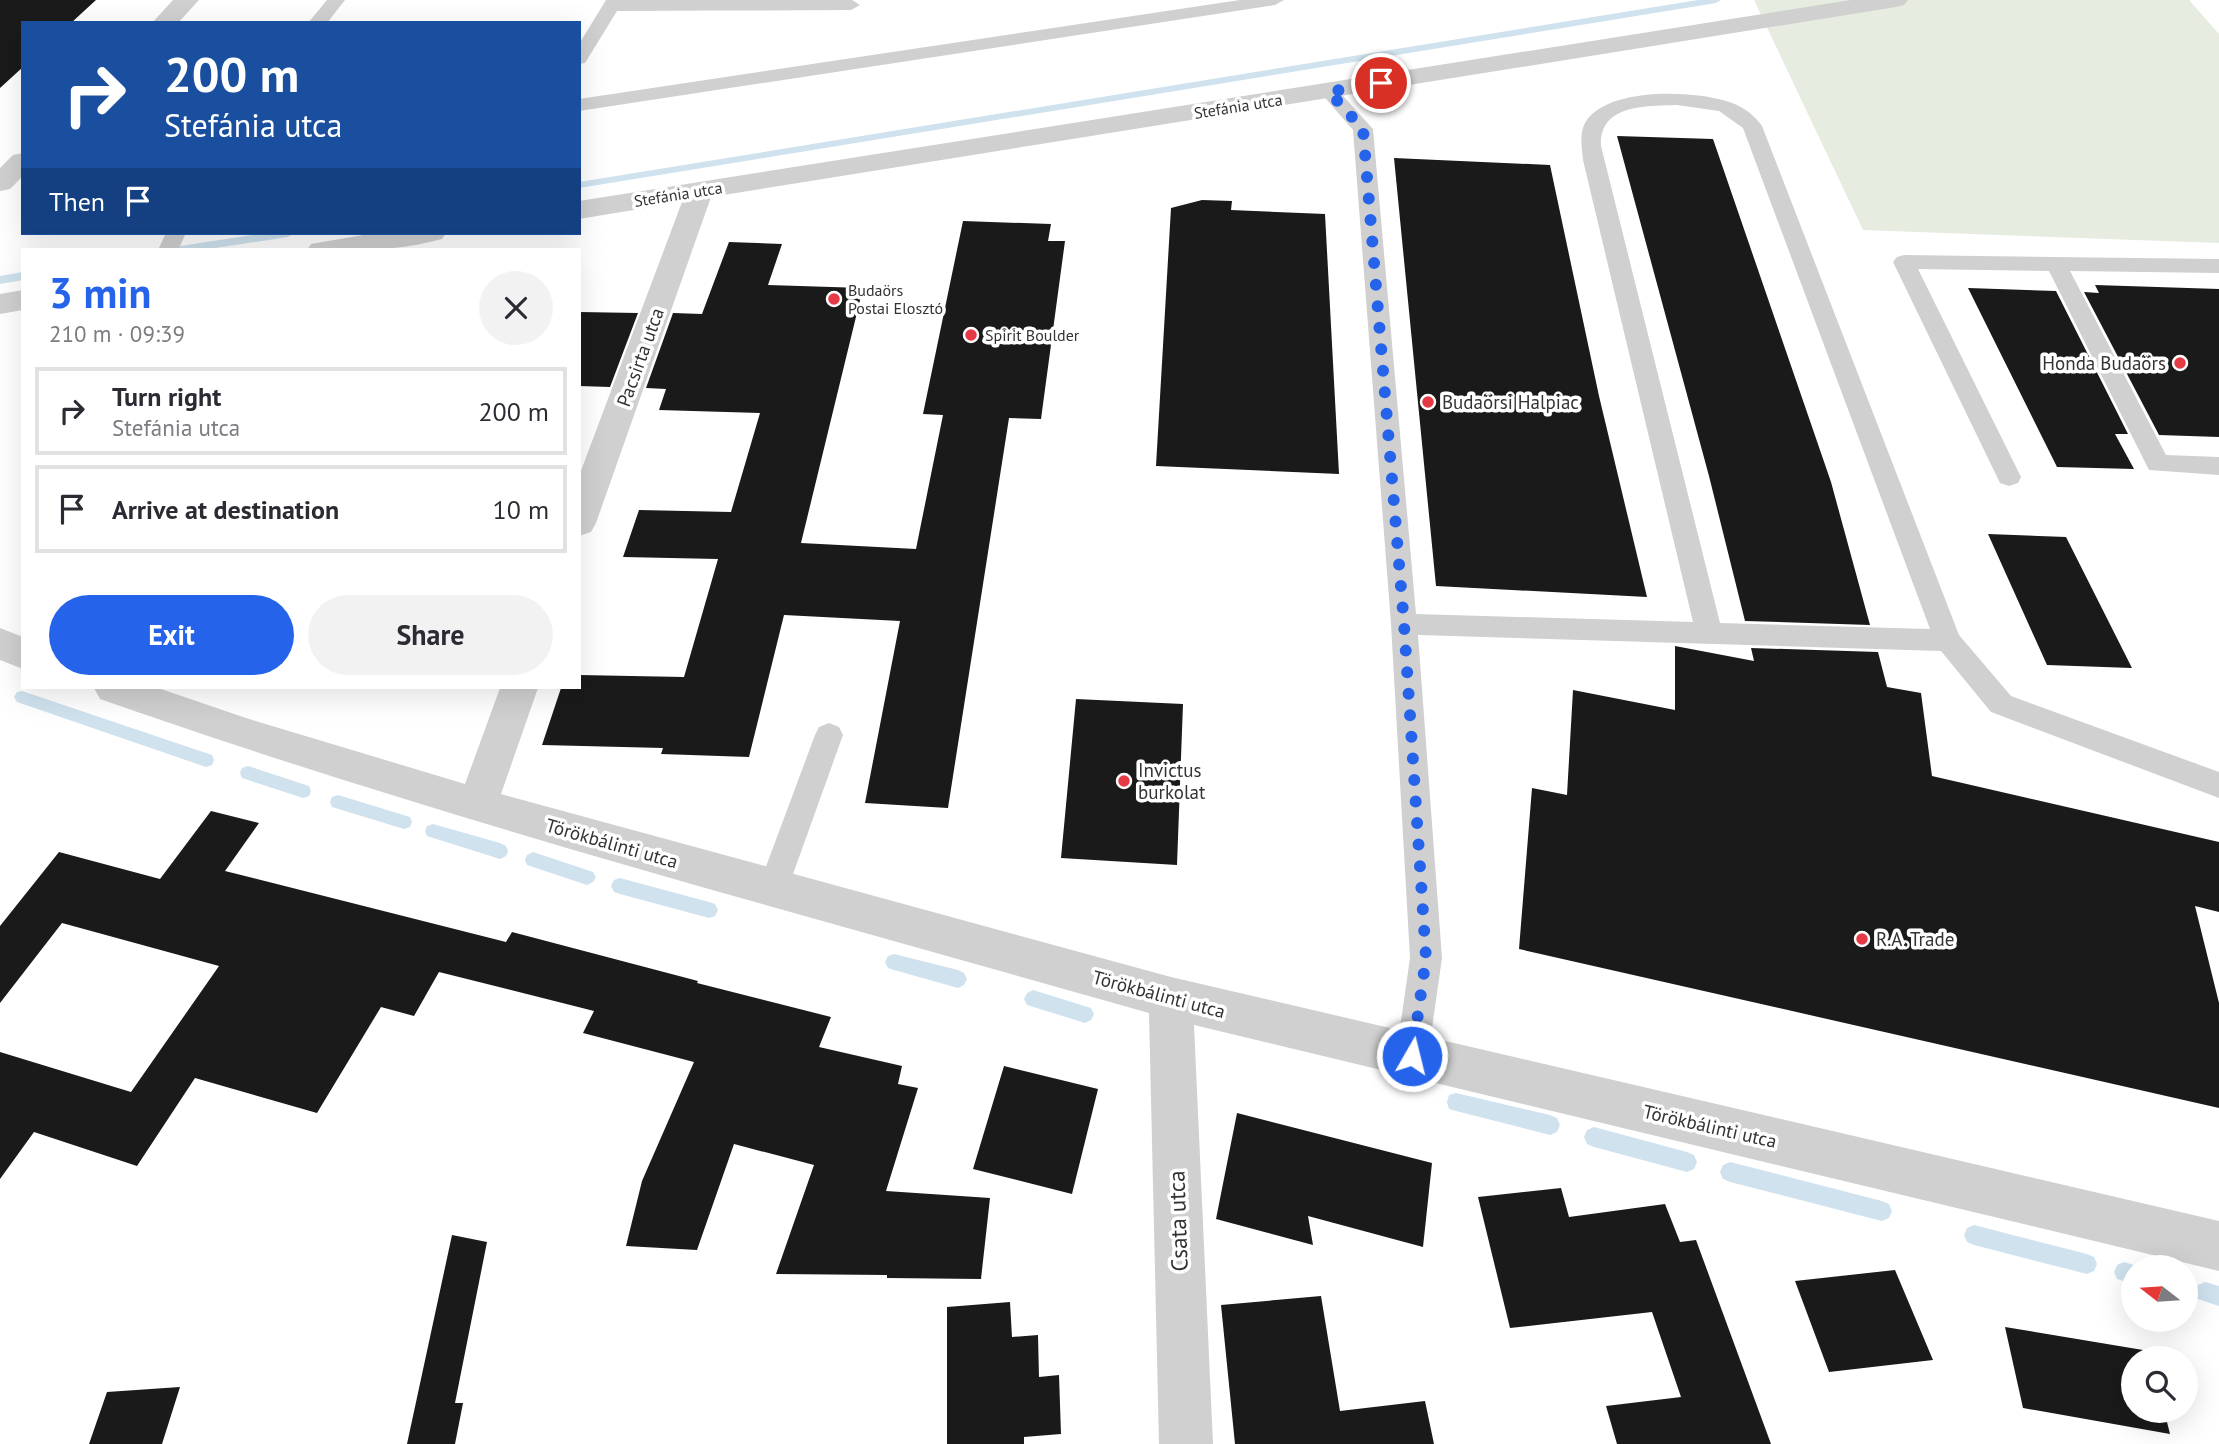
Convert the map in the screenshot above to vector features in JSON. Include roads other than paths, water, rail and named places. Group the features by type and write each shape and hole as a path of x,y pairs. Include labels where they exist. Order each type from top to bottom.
{"street":[{"path":"166,21 187,0"},
{"name":"Stefánia utca","path":"581,209 1896,0"},
{"path":"0,183 21,163"},
{"name":"Pacsirta utca","path":"581,517 700,190"},
{"path":"334,248 419,235"},
{"path":"0,304 21,300"},
{"path":"0,643 21,653"},
{"name":"Törökbálinti utca","path":"116,689 246,734 477,805 1171,998 2219,1246"},
{"path":"477,805 519,689"},
{"name":"Csata utca","path":"1171,998 1186,1444"}],"lane":[{"path":"319,21 336,0"},
{"path":"581,105 1275,0"},
{"path":"581,56 614,3 850,5"},
{"path":"1329,92 1363,129 1404,624 1426,958 1412,1056"},
{"path":"1709,633 1593,160 1591,136 1596,121 1614,109 1651,100 1706,101 1741,115 1752,126 1948,640 2001,704 2219,785"},
{"path":"2009,477 1904,262 2219,266"},
{"path":"2056,264 2158,464 2219,466"},
{"path":"1404,624 1948,640"},
{"path":"773,888 829,734"}],"waterway":[{"path":"581,185 1716,0"},
{"path":"193,248 275,235"},
{"path":"0,280 21,276"},
{"path":"22,697 206,760"},
{"path":"248,773 303,791"},
{"path":"338,802 404,822"},
{"path":"433,831 500,851"},
{"path":"533,860 587,877"},
{"path":"620,886 709,910"},
{"path":"894,962 958,979"},
{"path":"1033,999 1085,1014"},
{"path":"1456,1102 1550,1125"},
{"path":"1594,1137 1687,1162"},
{"path":"1730,1172 1882,1211"},
{"path":"1974,1235 2087,1264"},
{"path":"2205,1292 2219,1296"}],"place":[{"name":"Budaörs Postai Elosztó","path":"834,299"},
{"name":"Spirit Boulder","path":"971,335"},
{"name":"Honda Budaörs","path":"2180,363"},
{"name":"Budaörsi Halpiac","path":"1428,402"},
{"name":"Invictus burkolat","path":"1124,781"},
{"name":"R.A. Trade","path":"1862,939"}]}
